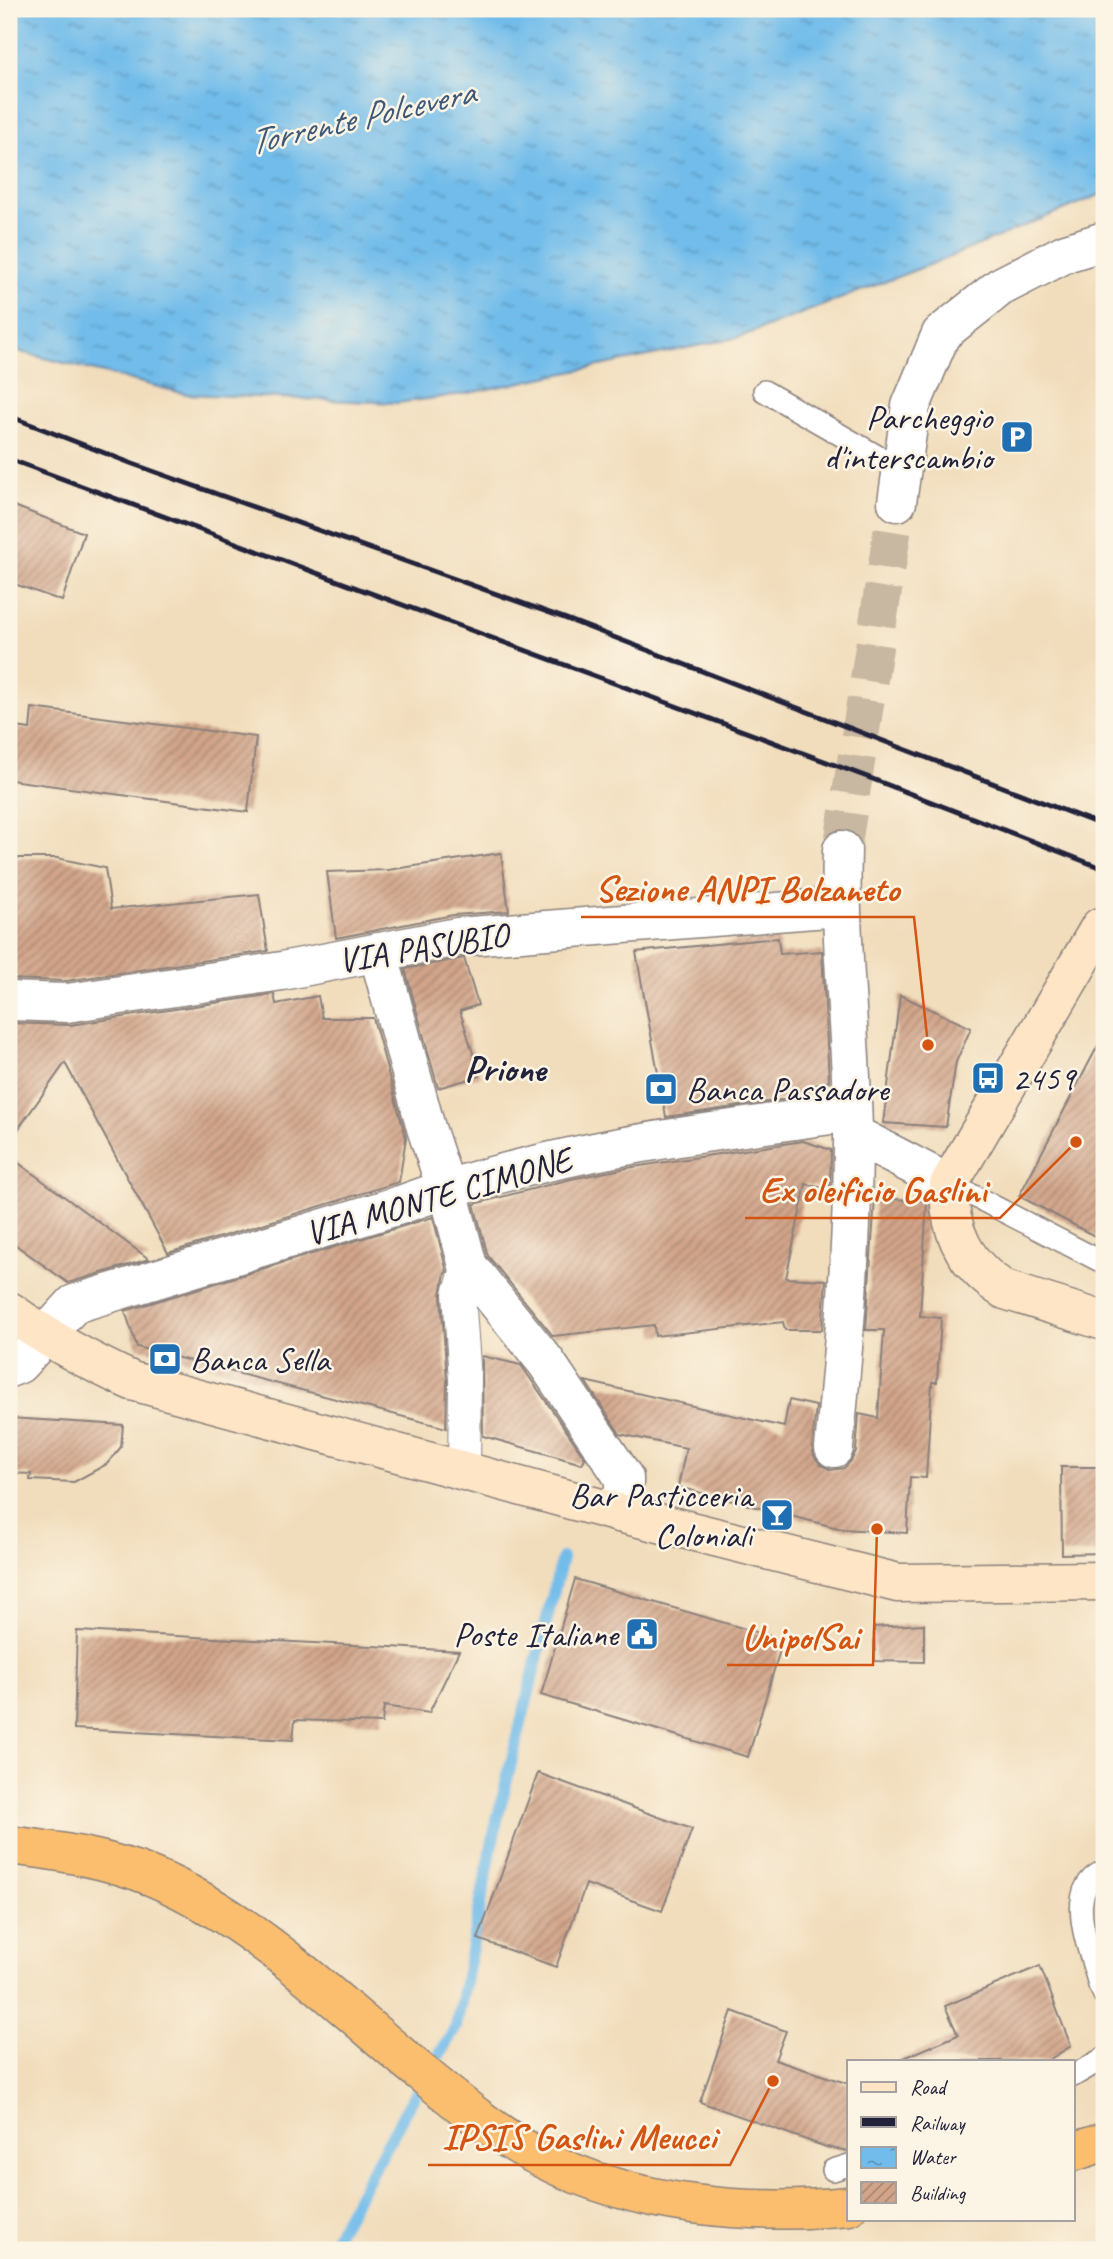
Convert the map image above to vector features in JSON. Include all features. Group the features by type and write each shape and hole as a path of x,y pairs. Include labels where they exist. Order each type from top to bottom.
{"highway":[{"path":"9,1845 105,1861 151,1876 199,1899 230,1918 286,1961 496,2131 543,2159 584,2177 624,2189 690,2203 755,2209 808,2210 847,2206"},
{"path":"1074,2152 1104,2142"}],"main road":[{"path":"1100,927 960,1189 951,1219 956,1236 968,1257 984,1275 1005,1290 1104,1321"},
{"path":"9,1311 46,1337 88,1361 132,1381 619,1514 898,1583 1104,1581"}],"street":[{"path":"900,484 911,406 942,334 1000,287 1066,253 1104,241"},
{"path":"834,1448 842,1364 853,1123 840,907 842,850"},
{"name":"VIA PASUBIO","path":"9,1001 67,1003 282,971 457,937 840,907"},
{"path":"377,952 468,1266 546,1362 624,1478 625,1488 619,1514"},
{"path":"853,1123 960,1189"},
{"name":"VIA MONTE CIMONE","path":"9,1368 19,1364 74,1304 400,1205 447,1188 644,1142 853,1123"},
{"path":"464,1471 465,1380 459,1294 468,1266"}],"lane":[{"path":"764,391 879,457 900,484"},
{"path":"960,1189 1104,1263"},
{"path":"1104,1871 1094,1876 1083,1890 1080,1906 1104,1995"},
{"path":"1074,2075 1104,2058"}],"water":[{"name":"Torrente Polcevera","path":"9,9 1104,9 1104,193 952,256 740,337 464,394 397,403 186,394 9,349"}],"building":[{"path":"9,504 84,533 62,601 9,582"},
{"path":"32,708 256,737 248,812 10,780 16,727 30,729"},
{"path":"501,853 509,911 453,915 336,938 327,872 388,870"},
{"path":"9,858 57,858 105,868 111,909 259,894 268,951 66,981 9,979"},
{"path":"778,938 780,954 822,951 829,1081 808,1087 807,1096 666,1117 636,952"},
{"path":"464,958 478,1005 460,1011 480,1076 438,1088 405,969"},
{"path":"274,994 276,1004 318,996 322,1018 373,1018 406,1138 399,1182 168,1253 65,1063 9,1142 9,1023 70,1025"},
{"path":"900,995 971,1028 956,1062 946,1127 883,1123"},
{"path":"1104,1034 1104,1241 1019,1196"},
{"path":"803,1141 831,1150 830,1190 806,1184 786,1278 826,1280 822,1330 785,1330 783,1322 655,1336 654,1325 553,1336 488,1256 474,1204 571,1179 627,1168"},
{"path":"9,1156 149,1259 68,1283 9,1240"},
{"path":"875,1198 927,1201 920,1316 941,1318 937,1382 932,1382 926,1478 910,1477 907,1533 842,1529 678,1487 686,1448 620,1434 585,1381 784,1427 789,1400 816,1406 812,1446 814,1456 821,1465 831,1470 844,1468 856,1451 859,1414 878,1418 884,1330 866,1330"},
{"path":"433,1217 447,1272 441,1295 447,1381 446,1428 137,1347 125,1311"},
{"path":"482,1356 521,1365 585,1458 582,1464 483,1436"},
{"path":"9,1418 123,1425 121,1447 107,1464 74,1482 30,1480 31,1474 9,1473"},
{"path":"1061,1467 1104,1467 1104,1553 1062,1554"},
{"path":"575,1579 783,1640 748,1757 541,1695"},
{"path":"924,1624 924,1662 875,1661 874,1627"},
{"path":"77,1631 459,1651 429,1713 384,1706 382,1723 295,1720 293,1740 74,1729"},
{"path":"538,1773 692,1829 662,1911 586,1884 556,1967 478,1939"},
{"path":"1040,1966 1071,2046 1049,2060 899,2060 958,2035 945,2006"},
{"path":"732,2011 786,2031 775,2060 847,2083 847,2151 826,2147 700,2102"}],"waterway":[{"path":"328,2250 456,2027 497,1820 562,1558"}],"tunnel":[{"path":"842,850 897,502"}],"railway":[{"path":"9,416 133,464 564,618 1104,826"},
{"path":"9,459 870,778 1104,869"}],"place":[{"name":"Parcheggio d'interscambio","path":"1017,437"},
{"name":"Sezione ANPI Bolzaneto","path":"928,1045"},
{"name":"2459","path":"988,1078"},
{"name":"Banca Passadore","path":"661,1089"},
{"name":"Ex oleificio Gaslini","path":"1076,1142"},
{"name":"Banca Sella","path":"165,1359"},
{"name":"Bar Pasticceria Coloniali","path":"777,1515"},
{"name":"UnipolSai","path":"877,1529"},
{"name":"Poste Italiane","path":"642,1634"},
{"name":"IPSIS Gaslini Meucci","path":"773,2081"}],"district":[{"name":"Prione","path":"505,1068"}]}
